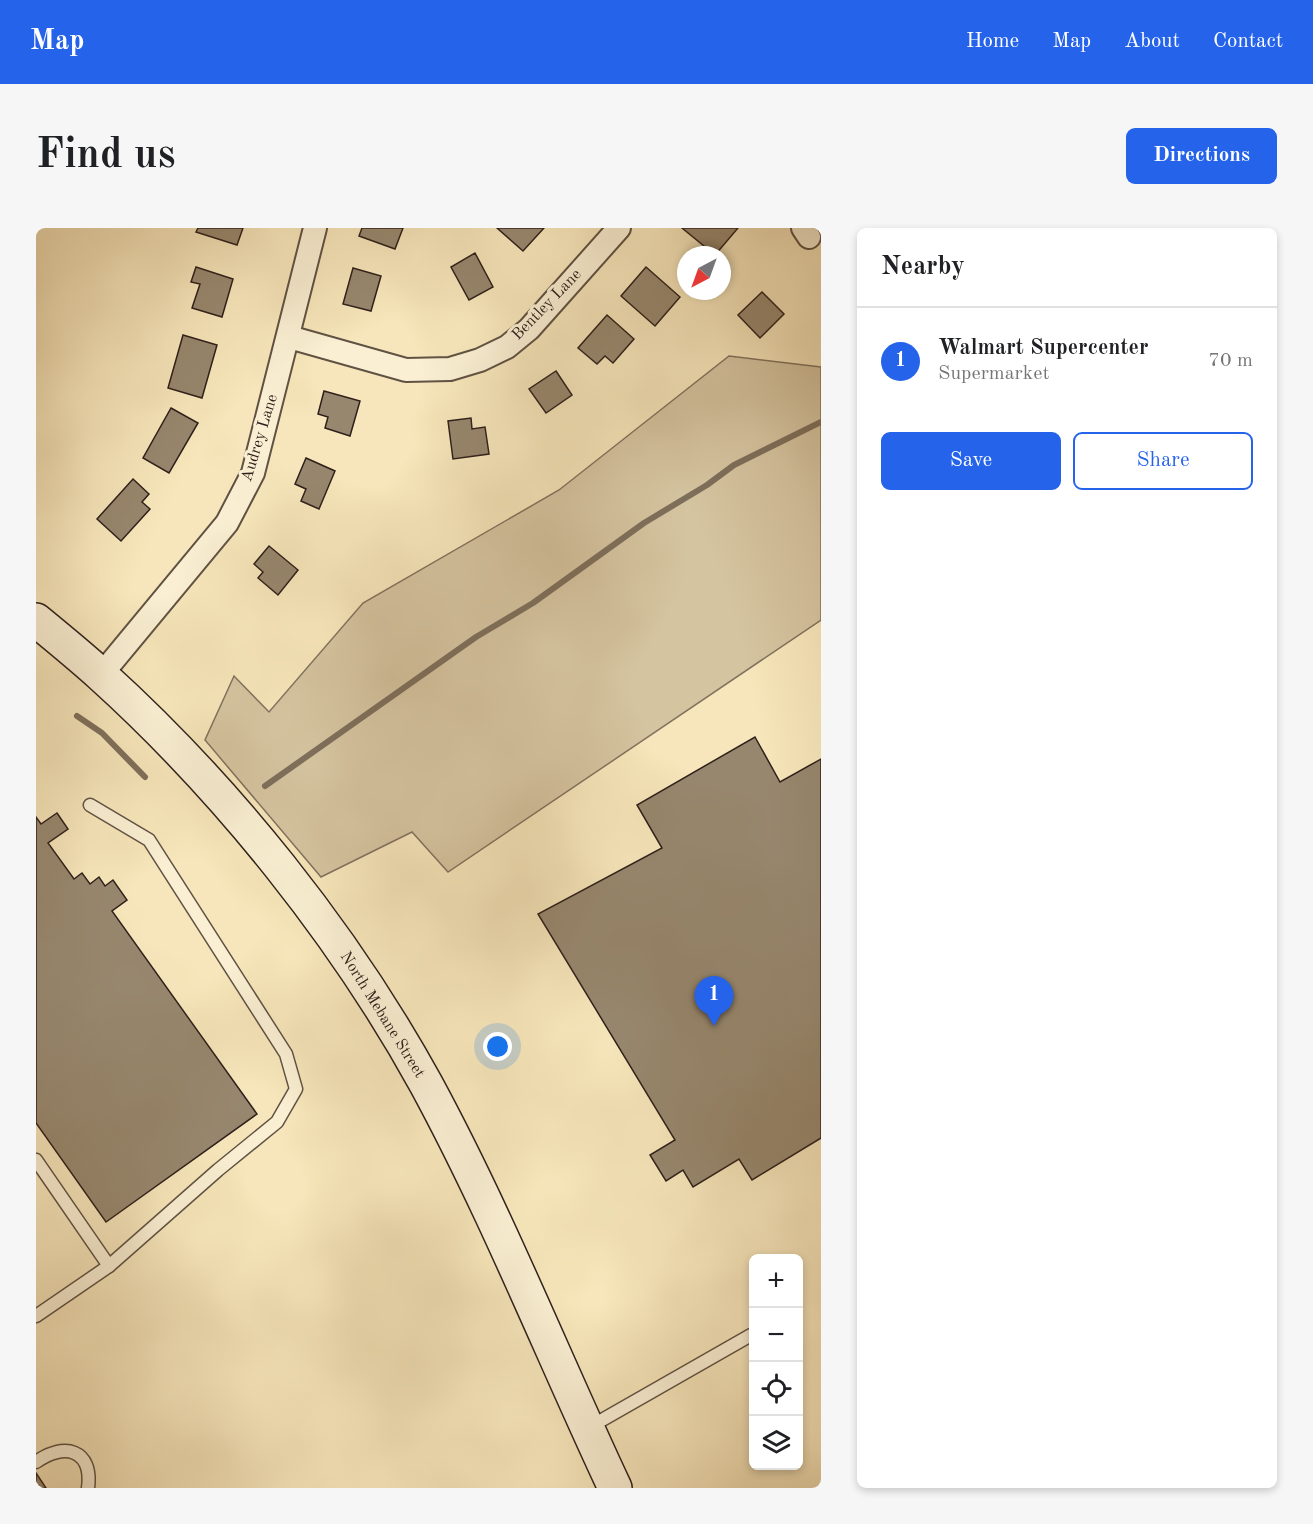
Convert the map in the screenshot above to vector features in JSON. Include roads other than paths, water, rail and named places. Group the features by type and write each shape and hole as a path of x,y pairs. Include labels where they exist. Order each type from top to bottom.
{"main road":[{"name":"North Mebane Street","path":"36,620 101,675 171,743 241,820 292,883 373,996 425,1083 472,1174 615,1488"}],"street":[{"name":"Audrey Lane","path":"101,675 227,523 253,473 315,228"},
{"name":"Bentley Lane","path":"289,337 406,370 450,369 480,360 507,347 529,329 619,228"}],"lane":[{"path":"36,1316 109,1266 218,1170 277,1122 296,1089 286,1054 149,840 90,805"},
{"path":"36,1160 109,1266"},
{"path":"587,1428 749,1336"},
{"path":"36,1462 47,1454 66,1449 77,1454 86,1464 89,1476 88,1488"}],"waterway":[{"path":"265,786 476,637 533,603 644,523 707,485 734,465 821,422"},
{"path":"77,716 102,733 145,777"}],"place":[{"name":"Walmart Supercenter","path":"714,1026"}]}
